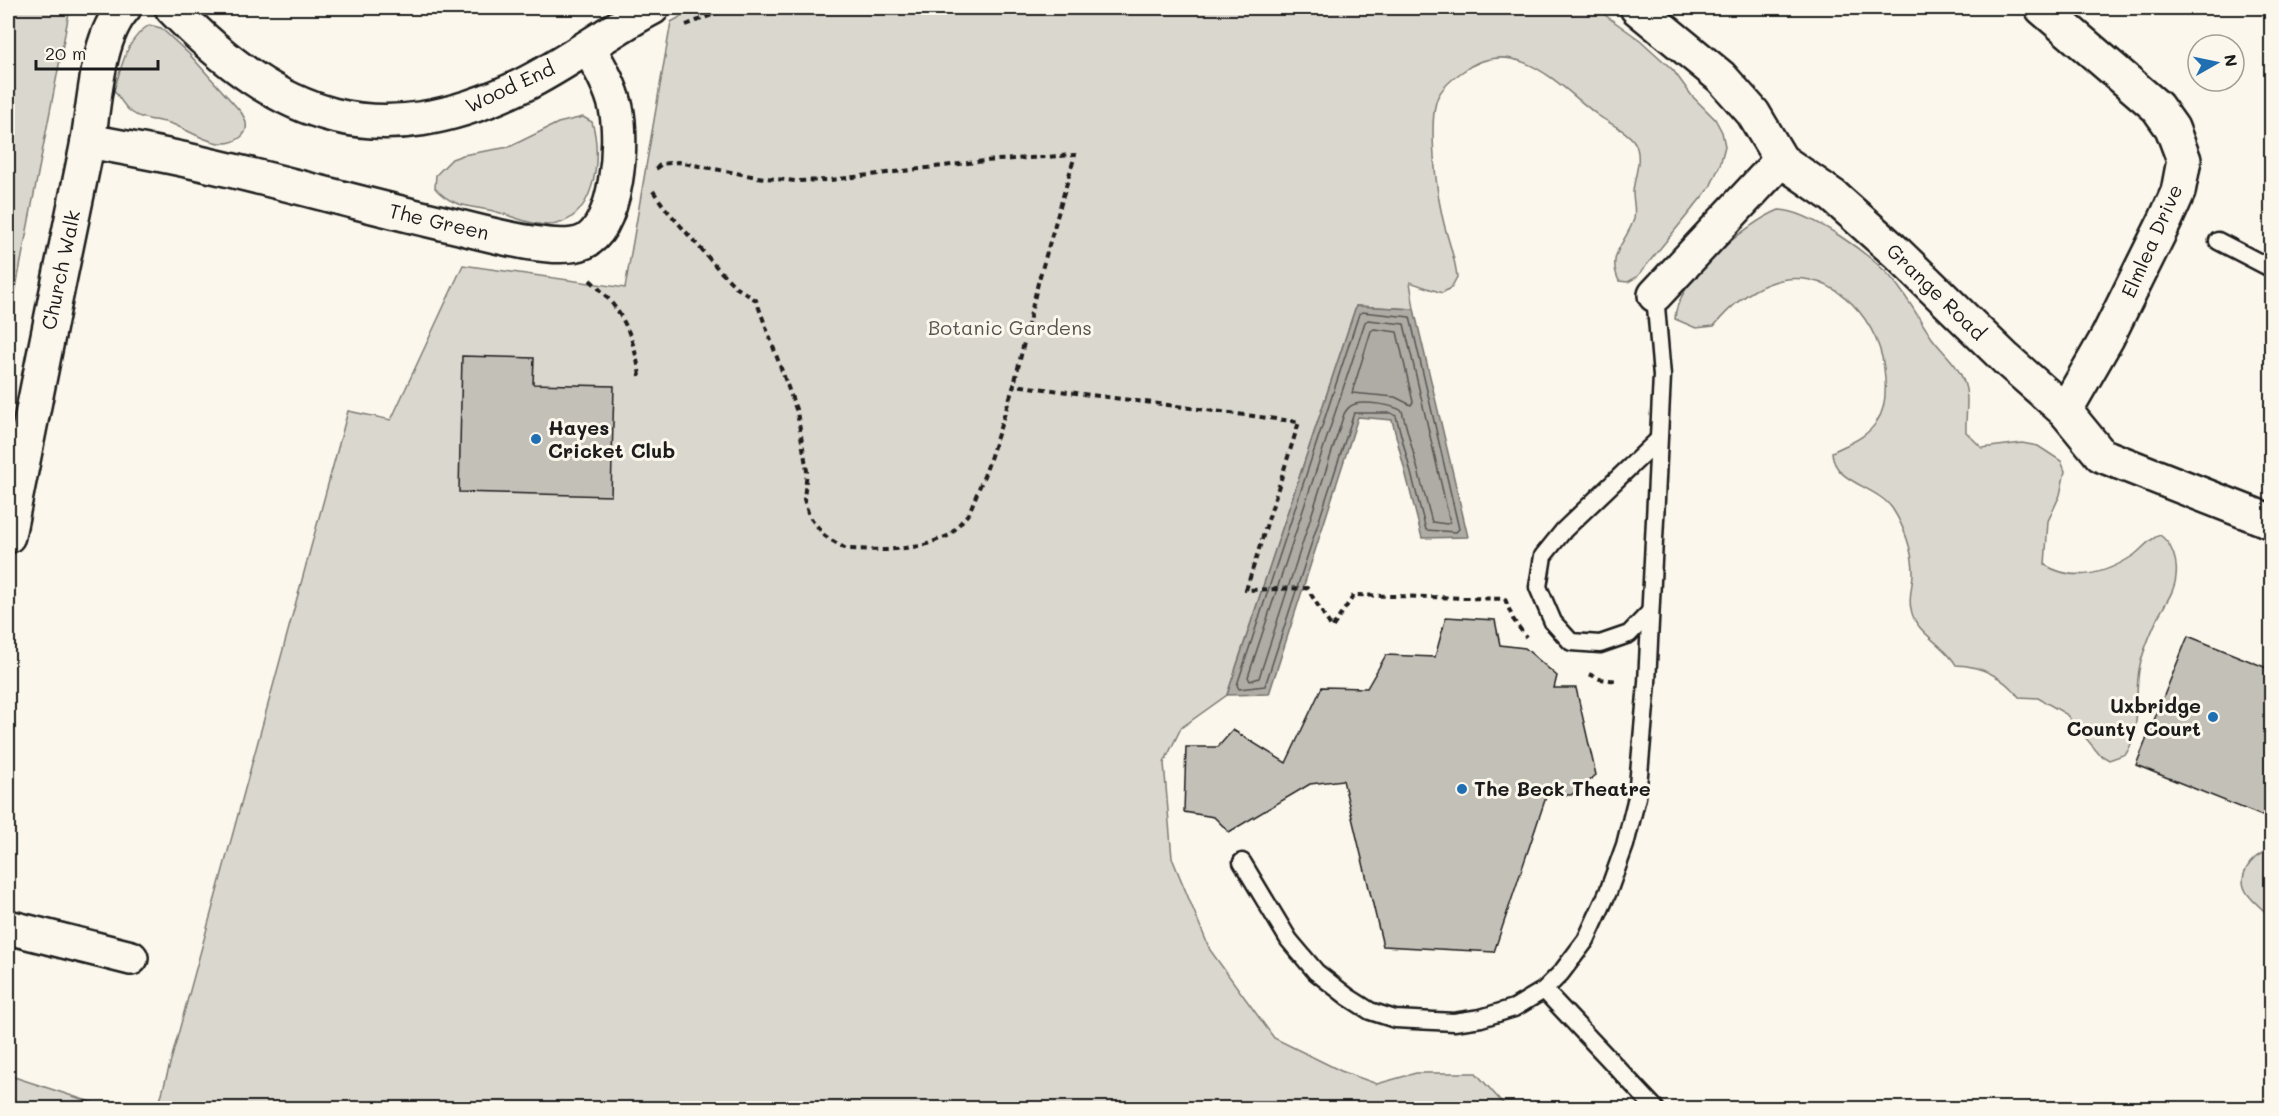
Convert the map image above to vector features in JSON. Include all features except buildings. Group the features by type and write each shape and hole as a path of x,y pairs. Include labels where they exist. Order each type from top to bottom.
{"street":[{"name":"Church Walk","path":"8,536 88,141 104,47 114,21 124,8"},
{"name":"Wood End","path":"172,8 222,54 278,92 312,110 341,118 369,122 417,120 456,112 525,84 652,8"},
{"name":"Grange Road","path":"1638,8 1721,78 1753,113 1781,160 1833,196 2065,411 2101,455 2271,522"},
{"name":"Elmlea Drive","path":"2042,8 2157,107 2172,128 2184,160 2178,192 2165,221 2107,338 2065,411"},
{"name":"The Green","path":"88,141 204,164 490,234 540,244 569,246 583,243 596,234 610,206 617,174 620,143 616,109 607,80 588,46"},
{"path":"1655,295 1781,160"},
{"path":"8,927 131,958"}],"lane":[{"path":"2218,242 2271,269"},
{"path":"1242,862 1289,940 1316,972 1370,1011 1395,1019 1454,1022 1481,1018 1514,1008 1544,990 1561,973 1586,940 1608,892 1637,797 1647,683 1662,376 1655,295"},
{"path":"1650,612 1629,634 1600,644 1571,642 1553,622 1538,587 1543,556 1564,530 1658,440"},
{"path":"1544,990 1655,1108"}],"path":[{"path":"680,27 730,8"},
{"path":"620,143 665,208 721,272 737,288 756,300 797,412 807,471 804,499 809,516 825,536 846,549 886,550 922,546 950,535 969,513 986,471 1014,385 1038,283 1076,155 984,161 830,180 795,181 757,177 678,162 661,164 645,179"},
{"path":"569,246 570,261 620,312 636,352 640,376"},
{"path":"1014,385 1299,422 1246,590 1307,588 1332,628 1354,595 1505,599 1513,620 1524,636 1533,642"},
{"path":"1579,670 1600,679 1647,683"}],"green space":[{"path":"8,8 70,8 8,329"},
{"name":"Botanic Gardens","path":"696,8 1595,8 1640,40 1673,70 1692,96 1715,119 1722,132 1725,146 1720,165 1710,187 1637,277 1628,282 1619,281 1615,263 1616,256 1635,216 1633,192 1638,155 1632,139 1552,78 1518,60 1500,58 1481,61 1462,72 1443,89 1436,102 1434,113 1434,158 1440,204 1457,277 1451,288 1442,293 1410,282 1414,309 1356,306 1227,695 1181,728 1164,763 1172,858 1210,950 1274,1038 1341,1071 1377,1084 1416,1073 1476,1073 1507,1108 158,1108 348,411 391,420 463,265 625,288 671,22"},
{"path":"149,25 161,28 190,55 241,112 246,121 246,128 241,137 233,142 215,142 172,124 141,117 126,107 114,90 130,46 141,31"},
{"path":"583,117 592,122 595,136 595,170 592,187 576,214 563,222 540,225 493,211 462,205 448,199 435,188 436,175 452,159 509,147 558,123"},
{"path":"1779,210 1807,218 1841,236 1894,281 1961,376 1967,394 1966,432 1982,448 2022,443 2038,446 2061,461 2065,471 2060,495 2048,521 2045,565 2068,574 2091,574 2124,561 2160,535 2168,543 2175,559 2175,582 2158,617 2142,659 2138,676 2136,722 2126,754 2109,760 2099,754 2066,714 2038,698 2019,697 1999,678 1983,670 1956,665 1918,625 1910,605 1913,573 1911,556 1900,523 1885,500 1847,477 1839,471 1834,462 1832,452 1857,439 1873,427 1883,409 1885,395 1884,368 1879,348 1871,329 1845,297 1828,286 1809,280 1789,279 1752,291 1714,326 1696,328 1675,319 1678,304 1687,288 1715,255 1749,227"},
{"path":"2272,849 2271,918 2251,898 2243,883 2246,869 2251,862"},
{"path":"8,1075 109,1108 8,1108"}],"water":[{"path":"1356,306 1414,309 1468,537 1422,538 1392,420 1358,417 1269,694 1227,695"}],"place":[{"name":"Hayes Cricket Club","path":"536,439"},
{"name":"Uxbridge County Court","path":"2213,717"},
{"name":"The Beck Theatre","path":"1462,789"}]}
